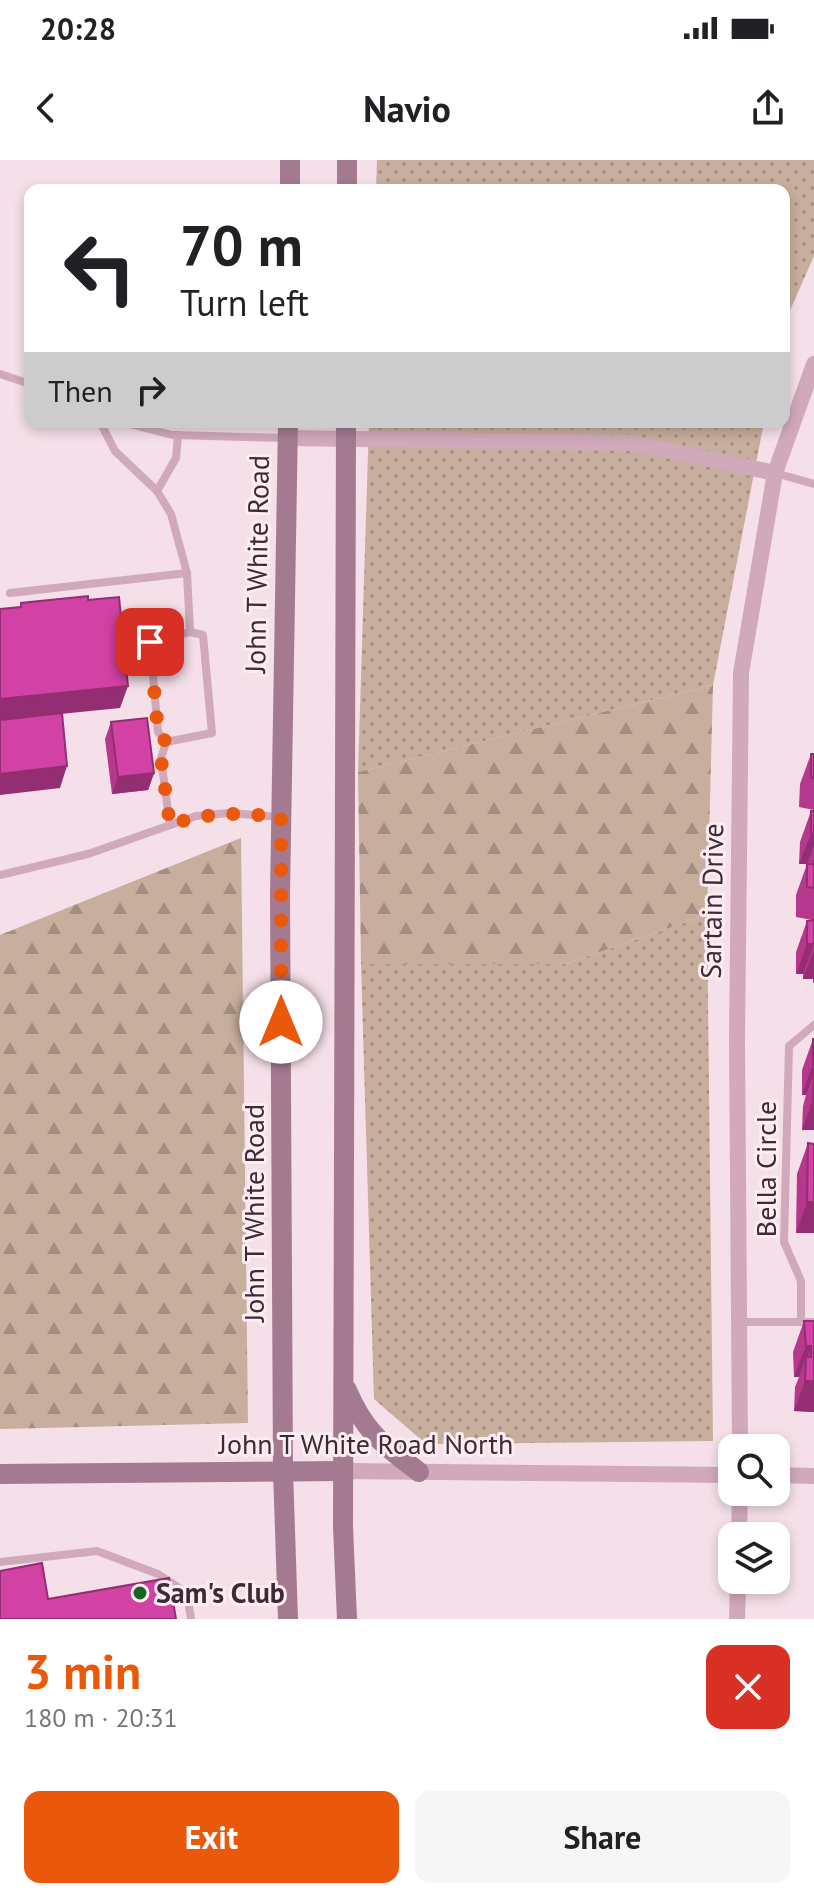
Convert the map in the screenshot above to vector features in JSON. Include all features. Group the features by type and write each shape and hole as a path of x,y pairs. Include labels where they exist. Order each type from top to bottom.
{"main road":[{"path":"290,160 290,184"},
{"path":"347,160 347,184"},
{"name":"John T White Road","path":"288,430 281,817 283,1471 288,1619"},
{"path":"346,431 343,1471 347,1619"},
{"path":"344,1382 358,1417 376,1439 419,1472"},
{"name":"John T White Road North","path":"0,1474 343,1471"}],"street":[{"name":"Sartain Drive","path":"740,1434 737,1040 741,673 775,473 814,364"},
{"path":"288,430 632,443 775,473"},
{"name":"John T White Road North","path":"343,1471 718,1475"},
{"path":"790,1475 814,1476"},
{"path":"737,1619 738,1594"}],"lane":[{"path":"0,374 24,382"},
{"path":"103,428 115,451 157,491 171,514 187,573 190,632"},
{"path":"148,428 178,435 288,430"},
{"path":"157,491 176,458 178,435"},
{"path":"775,473 814,484"},
{"path":"10,593 187,573"},
{"path":"190,632 203,635 212,733 166,742 158,732 150,642 190,632"},
{"path":"166,742 161,759 170,825"},
{"path":"0,875 88,854 196,816 229,813 281,817"},
{"name":"Bella Circle","path":"801,1322 801,1281 784,1242 789,1046 814,1025"},
{"path":"739,1322 814,1322"},
{"path":"0,1562 97,1551 158,1574 187,1593 191,1619"}],"green space":[{"path":"377,160 814,160 814,256 790,310 790,184 376,184"},
{"path":"369,428 763,428 713,685 358,772"},
{"path":"713,685 707,915 565,964 361,964 358,772"},
{"path":"241,838 248,1423 0,1429 0,935"},
{"path":"707,915 713,1441 426,1444 374,1399 361,964 565,964"}],"building":[{"path":"88,596 88,600 119,597 128,686 0,699 0,609 21,607 21,603"},
{"path":"62,713 67,766 0,774 0,720"},
{"path":"147,718 154,773 118,777 111,722"},
{"path":"811,754 814,754 814,778 811,777"},
{"path":"811,811 814,811 814,834 811,834"},
{"path":"807,864 814,864 814,888 807,887"},
{"path":"814,920 814,944 807,944 807,921"},
{"path":"808,1143 814,1144 814,1202 807,1202"},
{"path":"804,1321 814,1321 814,1381 805,1381 806,1357 811,1357 811,1346 806,1346"},
{"name":"Sam's Club","path":"42,1563 48,1599 169,1578 176,1619 0,1619 0,1571"}],"place":[{"name":"Sam's Club","path":"140,1593"}],"route":[{"path":"150,642 158,732 166,742 161,759 170,825 196,816 229,813 281,817 281,1022"}]}
